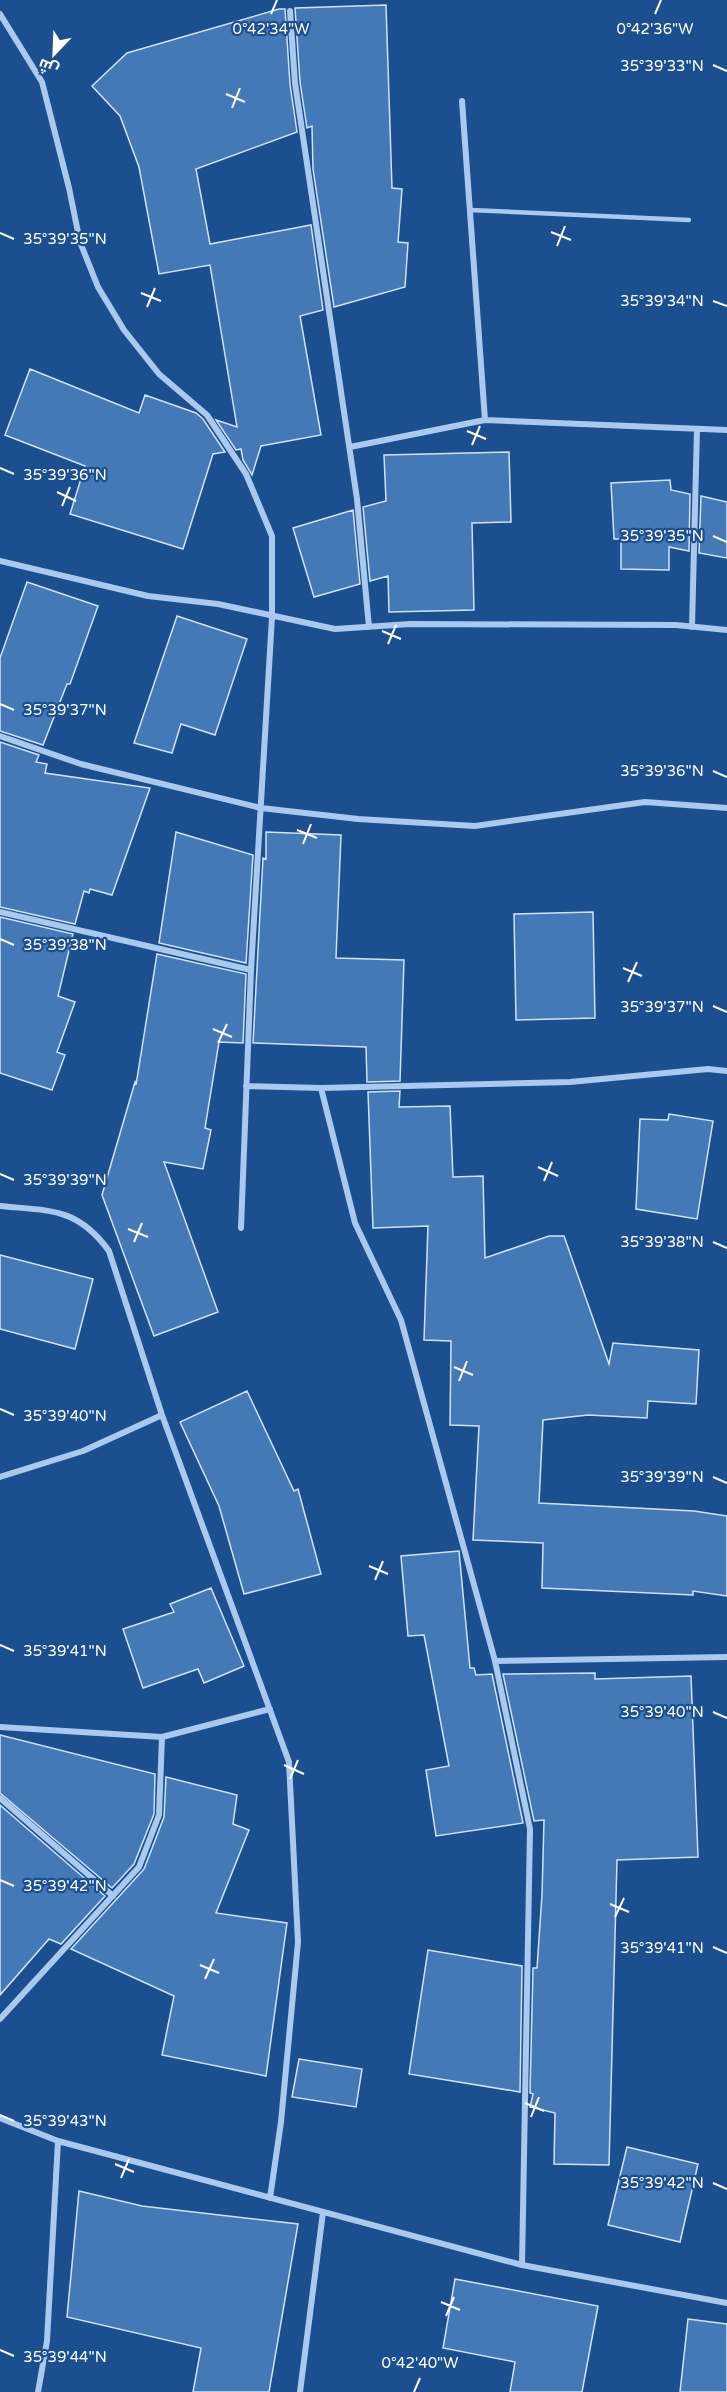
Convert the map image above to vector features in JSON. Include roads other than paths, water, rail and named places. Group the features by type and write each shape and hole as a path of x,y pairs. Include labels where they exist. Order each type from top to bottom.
{"street":[{"path":"290,11 295,83 357,499 369,627"},
{"path":"0,14 42,82 80,242 98,287 124,330 159,374 207,415 246,474 272,536 272,617 251,970 242,1228"},
{"path":"462,101 485,420"},
{"path":"350,447 485,420 727,430"},
{"path":"692,627 698,429"},
{"path":"0,561 148,597 218,604 335,629 410,624 692,627 727,630"},
{"path":"0,736 81,764 261,808 358,819 475,826 645,802 727,808"},
{"path":"0,912 251,970"},
{"path":"246,1086 321,1088 570,1082 708,1069 727,1071"},
{"path":"321,1088 355,1223 401,1320 495,1661 530,1829 522,2265"},
{"path":"0,1206 60,1212 79,1220 96,1233 109,1251 162,1415 289,1762 298,1942 281,2122 270,2198"},
{"path":"0,1477 83,1451 162,1415"},
{"path":"495,1661 727,1657"},
{"path":"0,1727 162,1737 270,1710"},
{"path":"0,2019 139,1867 159,1815 162,1737"},
{"path":"0,1798 113,1896"},
{"path":"0,2118 58,2141 522,2265 727,2303"},
{"path":"38,2392 47,2341 58,2141"},
{"path":"300,2392 323,2212"}],"lane":[{"path":"470,210 689,220"}]}
